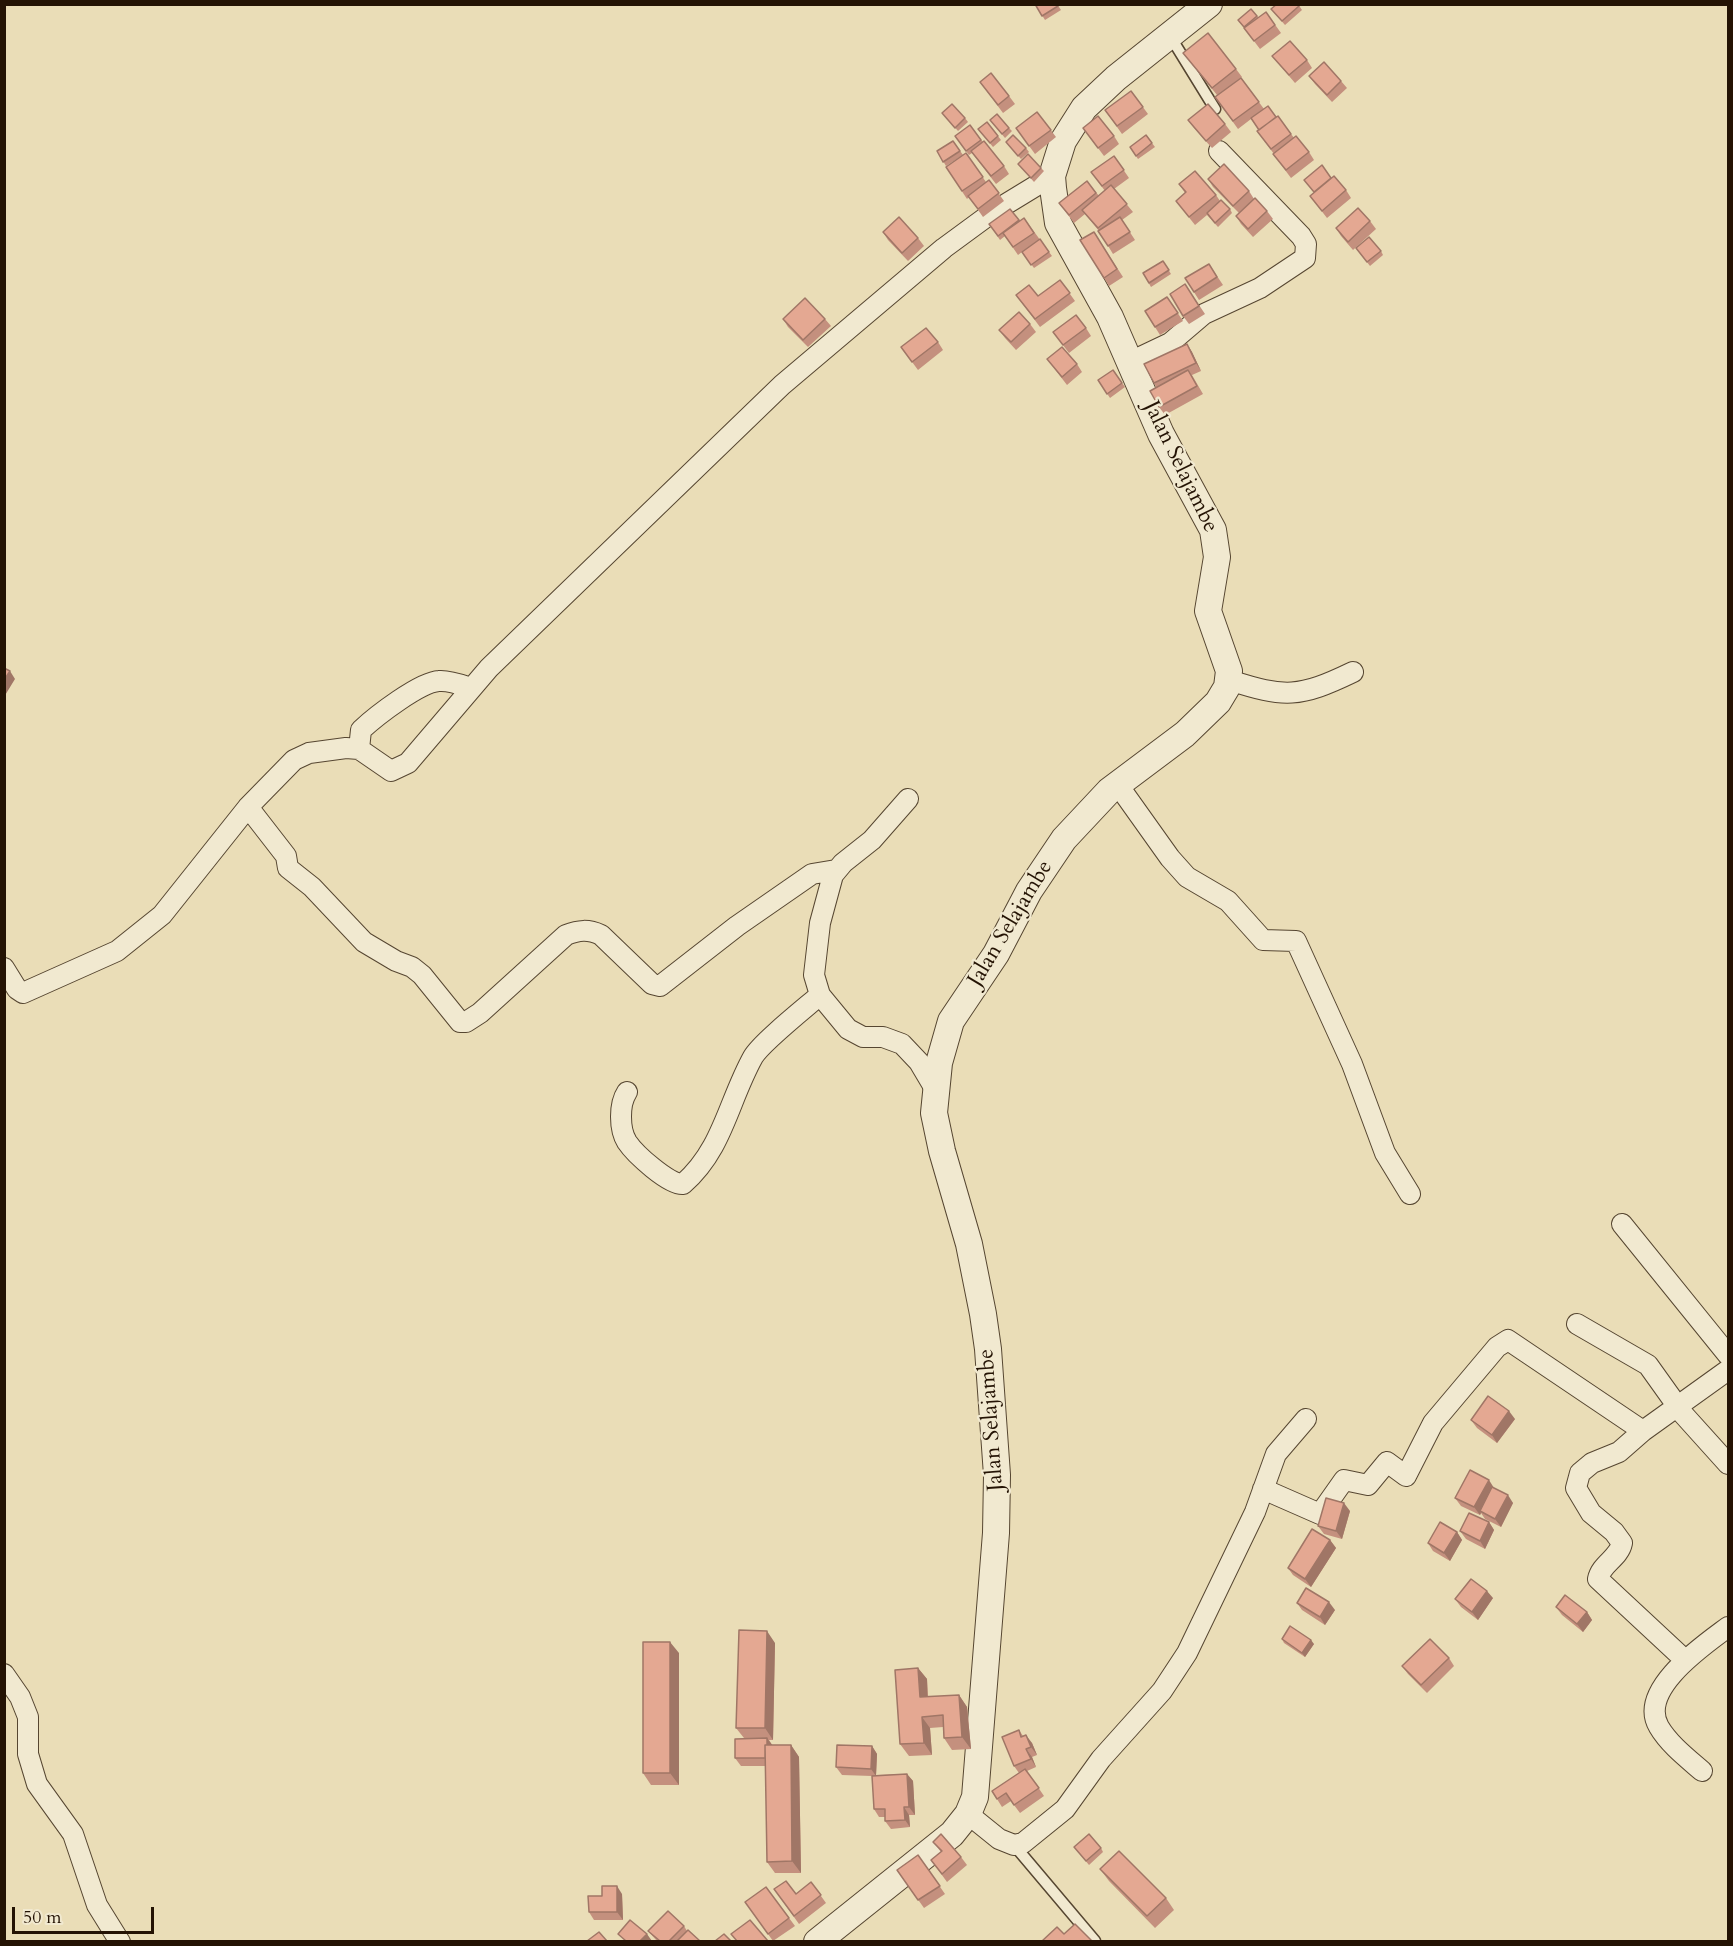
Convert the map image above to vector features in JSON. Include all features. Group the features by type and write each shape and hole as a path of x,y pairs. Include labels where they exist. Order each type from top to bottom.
{"street":[{"name":"Jalan Selajambe","path":"817,1941 952,1834 968,1814 975,1797 996,1533 996,1467 984,1323 969,1244 934,1113 935,1089 947,1031 959,1006 996,954 1029,891 1064,839 1118,784 1185,734 1218,702 1229,680 1229,670 1208,611 1216,570 1216,538 1197,496 1161,434 1091,280 1058,223 1053,199 1052,176 1067,130 1084,108 1116,78 1209,4"},
{"path":"1130,362 1170,343 1204,314 1260,288 1305,258 1306,244 1301,236 1220,151"},
{"path":"4,968 17,989 23,993 117,951 162,915 248,807 294,760 309,753 346,748 359,749 387,770 397,770 408,763 489,668 817,353 944,248 993,212 1052,176"},
{"path":"1229,680 1264,691 1288,694 1316,690 1353,672"},
{"path":"359,749 361,730 373,719 430,682 442,681 471,688"},
{"path":"1118,784 1170,858 1187,877 1228,901 1263,940 1296,941 1352,1064 1385,1153 1410,1194"},
{"path":"248,807 286,856 288,868 312,887 364,942 396,962 412,966 422,975 459,1022 466,1022 480,1013 566,935 577,931 590,930 601,935 652,984 660,986 737,926 812,874 837,870 872,840 908,799"},
{"path":"837,870 820,923 814,958 813,975 819,995 857,1035 883,1037 902,1044 919,1062 935,1089"},
{"path":"627,1092 621,1108 626,1141 664,1177 676,1185 683,1184 708,1158 720,1137 740,1084 754,1055 819,995"},
{"path":"1622,1224 1728,1355"},
{"path":"1577,1324 1648,1365 1678,1406 1728,1464"},
{"path":"1263,1489 1320,1514 1344,1480 1368,1485 1387,1462 1406,1476 1433,1423 1497,1347 1508,1340 1643,1431"},
{"path":"1685,1660 1598,1579 1600,1571 1620,1550 1622,1543 1614,1532 1591,1514 1576,1488 1576,1480 1584,1467 1619,1452 1643,1431 1728,1370"},
{"path":"968,1814 999,1839 1014,1845 1029,1839 1065,1809 1101,1759 1166,1685 1202,1626 1255,1512 1276,1454 1306,1419"},
{"path":"1702,1771 1670,1742 1658,1726 1655,1715 1660,1691 1685,1660 1728,1627"},
{"path":"4,1674 20,1697 28,1718 28,1754 37,1784 73,1834 97,1905 120,1941"}],"lane":[{"path":"1170,36 1215,109"},
{"path":"1014,1845 1095,1941"}],"building":[{"path":"1035,4 1057,4 1058,6 1042,16"},
{"path":"1277,4 1298,4 1299,6 1282,21 1271,9"},
{"path":"1251,9 1257,16 1244,27 1238,20"},
{"path":"1266,12 1275,25 1254,41 1244,28"},
{"path":"1208,33 1236,69 1212,88 1183,53"},
{"path":"1290,41 1307,60 1289,75 1272,56"},
{"path":"1324,62 1341,81 1327,95 1309,76"},
{"path":"991,73 1009,96 998,105 980,82"},
{"path":"1241,78 1259,102 1233,121 1215,97"},
{"path":"1131,91 1143,107 1117,126 1105,110"},
{"path":"952,104 965,118 955,128 942,113"},
{"path":"1208,104 1225,124 1206,141 1188,120"},
{"path":"1268,106 1276,117 1259,130 1251,118"},
{"path":"1037,112 1051,130 1029,146 1016,128"},
{"path":"997,114 1009,128 1002,134 990,120"},
{"path":"1098,116 1114,136 1098,148 1083,128"},
{"path":"1278,116 1291,134 1271,149 1257,131"},
{"path":"987,122 998,136 990,143 978,129"},
{"path":"970,125 981,140 966,151 955,136"},
{"path":"1013,135 1026,148 1018,156 1006,142"},
{"path":"1146,135 1152,143 1136,156 1130,147"},
{"path":"1296,136 1309,152 1286,170 1273,154"},
{"path":"953,141 960,151 943,162 937,151"},
{"path":"984,141 1004,166 991,176 971,151"},
{"path":"966,153 983,177 962,191 946,167"},
{"path":"1028,154 1041,168 1031,178 1018,164"},
{"path":"1114,156 1124,170 1102,186 1091,172"},
{"path":"1224,164 1249,191 1233,206 1208,179"},
{"path":"1322,165 1331,178 1314,192 1304,180"},
{"path":"1195,171 1216,195 1189,217 1176,201 1186,192 1179,184"},
{"path":"1334,176 1346,190 1322,211 1310,196"},
{"path":"989,180 999,193 978,209 968,196"},
{"path":"1087,181 1096,193 1069,215 1059,203"},
{"path":"1111,185 1127,204 1098,228 1082,210"},
{"path":"1255,198 1267,211 1248,229 1236,216"},
{"path":"1221,200 1230,209 1215,223 1207,213"},
{"path":"1358,208 1370,221 1348,242 1336,228"},
{"path":"1010,209 1019,220 998,236 989,224"},
{"path":"899,217 918,238 902,253 883,232"},
{"path":"1120,217 1130,232 1108,246 1098,231"},
{"path":"1024,218 1034,233 1013,247 1003,233"},
{"path":"1094,232 1117,269 1104,278 1080,240"},
{"path":"1369,237 1381,251 1367,262 1356,248"},
{"path":"1040,239 1049,252 1031,265 1022,252"},
{"path":"1163,261 1169,270 1149,283 1143,273"},
{"path":"1209,264 1217,277 1194,292 1185,278"},
{"path":"1060,280 1070,293 1035,319 1016,295 1029,285 1038,296"},
{"path":"1185,284 1199,306 1183,316 1170,294"},
{"path":"1167,297 1178,313 1155,327 1145,311"},
{"path":"805,298 825,319 803,340 783,319"},
{"path":"1019,312 1030,324 1011,342 999,330"},
{"path":"1076,315 1086,328 1063,345 1053,332"},
{"path":"926,328 938,342 912,362 901,347"},
{"path":"1187,344 1196,363 1154,383 1144,364"},
{"path":"1062,347 1077,364 1062,377 1047,359"},
{"path":"1113,370 1122,383 1107,394 1098,380"},
{"path":"1188,370 1197,386 1159,407 1150,391"},
{"path":"4,668 10,671 4,680"},
{"path":"1488,1396 1509,1411 1492,1435 1471,1420"},
{"path":"1470,1470 1489,1480 1474,1507 1455,1498"},
{"path":"1492,1487 1508,1495 1495,1519 1480,1511"},
{"path":"1326,1498 1344,1503 1336,1531 1318,1526"},
{"path":"1469,1513 1489,1522 1480,1541 1460,1531"},
{"path":"1440,1522 1457,1532 1444,1553 1428,1543"},
{"path":"1312,1529 1330,1540 1305,1579 1288,1568"},
{"path":"1471,1579 1487,1591 1472,1612 1455,1599"},
{"path":"1306,1588 1329,1602 1320,1617 1297,1603"},
{"path":"1565,1595 1587,1612 1577,1624 1556,1607"},
{"path":"1290,1626 1311,1640 1302,1653 1282,1639"},
{"path":"739,1630 767,1631 765,1728 736,1728"},
{"path":"1430,1639 1449,1658 1421,1685 1402,1666"},
{"path":"643,1642 670,1642 670,1773 643,1773"},
{"path":"918,1668 920,1697 959,1695 962,1737 944,1738 943,1715 922,1717 924,1743 900,1744 895,1670"},
{"path":"1019,1730 1021,1737 1026,1735 1031,1747 1026,1749 1031,1759 1014,1766 1002,1737"},
{"path":"767,1738 765,1758 735,1758 735,1739"},
{"path":"765,1745 791,1745 792,1861 767,1862"},
{"path":"837,1745 872,1746 871,1769 836,1767"},
{"path":"1025,1769 1039,1788 1014,1805 1006,1793 997,1799 992,1791"},
{"path":"907,1774 909,1807 904,1807 905,1820 885,1821 885,1809 874,1809 872,1776"},
{"path":"941,1834 961,1857 942,1874 931,1860 942,1851 933,1842"},
{"path":"1089,1834 1101,1848 1086,1861 1074,1847"},
{"path":"1119,1851 1166,1898 1147,1916 1100,1869"},
{"path":"918,1855 940,1886 918,1900 897,1870"},
{"path":"786,1881 796,1894 811,1882 821,1895 794,1916 774,1889"},
{"path":"602,1886 617,1886 617,1912 589,1912 588,1896 602,1896"},
{"path":"766,1887 789,1918 768,1934 745,1902"},
{"path":"668,1911 684,1926 669,1941 660,1941 648,1931"},
{"path":"630,1920 647,1934 640,1941 626,1941 618,1934"},
{"path":"750,1920 768,1941 737,1941 731,1934"},
{"path":"1075,1924 1092,1941 1042,1941 1057,1927 1064,1934"},
{"path":"688,1930 700,1941 677,1941"},
{"path":"599,1932 607,1941 587,1941"},
{"path":"724,1934 731,1941 715,1941"}]}
